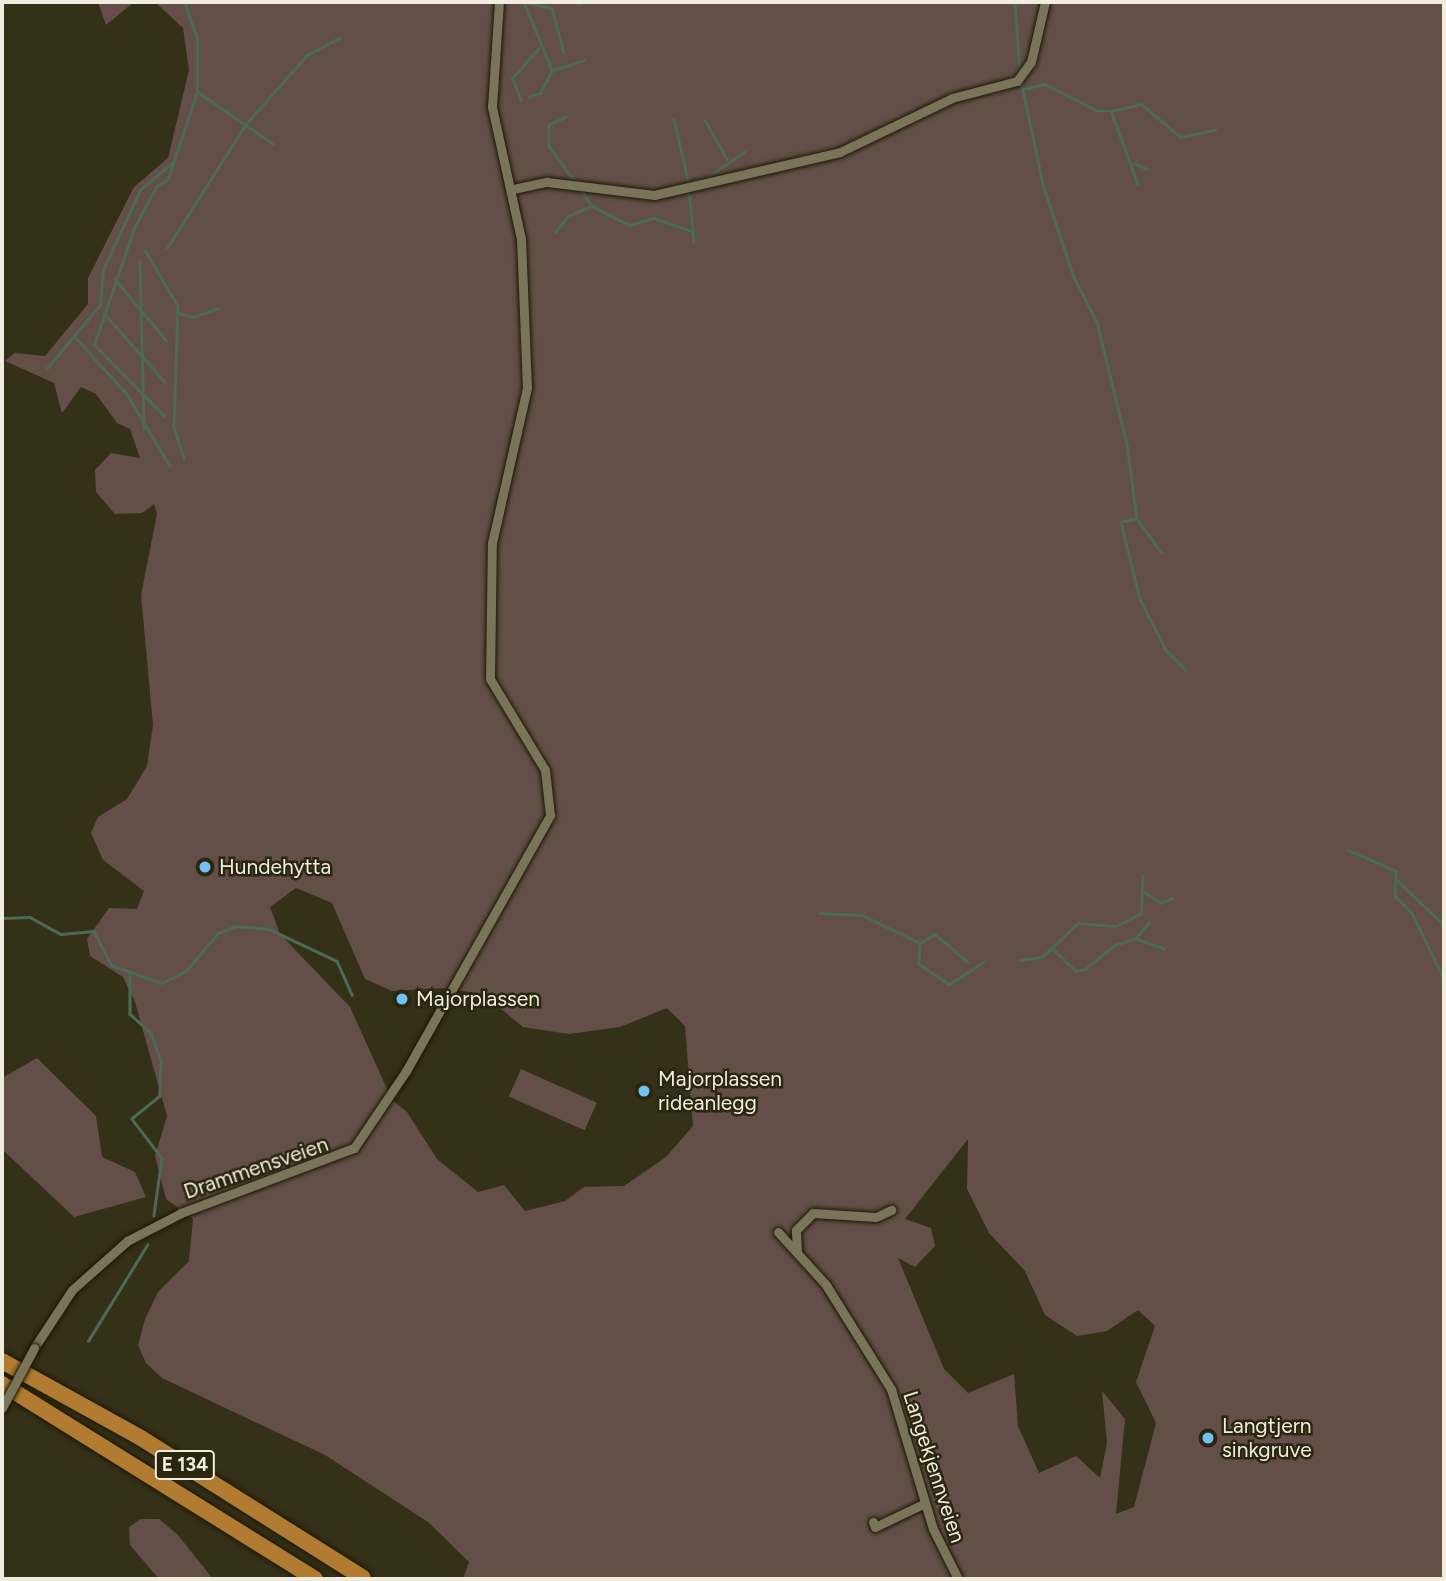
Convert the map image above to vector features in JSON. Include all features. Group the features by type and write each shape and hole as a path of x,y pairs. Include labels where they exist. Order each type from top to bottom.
{"highway":[{"name":"E 134","path":"2,1361 141,1438 363,1578"},
{"name":"E 134","path":"2,1384 315,1579"}],"street":[{"name":"Drammensveien","path":"2,1408 34,1348 81,1280 138,1234 349,1153 372,1126 546,823 552,798 537,754 490,679 492,543 527,388 513,189 496,145 492,107 499,2"},
{"path":"513,189 547,182 654,195 840,152 952,98 1017,81 1031,62 1045,2"},
{"path":"798,1253 796,1230 813,1213 876,1217 891,1210"},
{"name":"Langekjennveien","path":"778,1231 826,1285 891,1389 925,1503 958,1579"},
{"path":"873,1522 875,1527 925,1503"}],"shaded area":[{"path":"98,2 134,2 106,25"},
{"path":"155,2 1444,2 1444,1579 463,1579 469,1562 428,1522 325,1455 162,1378 146,1363 138,1345 145,1319 158,1292 189,1261 193,1219 166,1199 155,1156 167,1116 135,1002 123,977 90,956 87,939 109,908 137,909 144,891 103,860 91,833 98,817 127,799 147,766 153,725 141,595 157,514 154,504 142,513 115,514 96,492 95,470 111,453 140,458 130,429 117,423 96,394 81,387 62,413 54,383 5,361 15,353 45,356 88,304 88,278 134,187 168,158 189,70 183,28","holes":["296,888 332,903 365,979 392,991 442,988 483,994 523,1027 569,1034 620,1027 667,1008 685,1026 693,1126 666,1157 624,1186 584,1187 565,1201 525,1211 504,1185 478,1192 437,1159 407,1112 392,1100 350,1007 280,934 270,907","968,1139 967,1189 989,1233 1025,1271 1045,1315 1077,1336 1107,1331 1138,1310 1155,1326 1136,1382 1156,1423 1134,1507 1116,1514 1125,1419 1102,1391 1107,1443 1100,1478 1076,1456 1039,1473 1018,1426 1014,1374 968,1393 944,1369 898,1258 915,1267 935,1246 931,1228 905,1219"]},
{"path":"37,1058 96,1116 102,1157 135,1172 146,1197 74,1217 4,1151 2,1078"},
{"path":"521,1069 597,1103 585,1130 509,1096"},
{"path":"141,1519 159,1519 178,1535 213,1579 159,1579 130,1545 129,1527"}],"waterway":[{"path":"164,416 94,345 134,228 156,187 168,179 197,92 197,39 184,2"},
{"path":"524,2 552,8 564,53"},
{"path":"524,2 552,70"},
{"path":"1015,2 1020,71"},
{"path":"167,248 245,125 307,55 339,38"},
{"path":"521,101 512,78 539,48"},
{"path":"554,70 584,60"},
{"path":"529,97 540,93 552,70"},
{"path":"1021,81 1044,188 1074,277 1097,322 1127,444 1137,519 1121,522 1140,599 1166,650 1186,670"},
{"path":"1023,89 1045,84 1098,111 1111,111 1138,184"},
{"path":"198,92 273,144"},
{"path":"1111,111 1141,104 1181,137 1215,130"},
{"path":"566,117 549,125 549,146 575,182"},
{"path":"674,119 689,184"},
{"path":"705,120 727,159"},
{"path":"703,180 744,152"},
{"path":"47,368 100,305 103,270 140,190 173,162"},
{"path":"1134,163 1147,169"},
{"path":"581,190 592,206 629,225 654,218 692,231"},
{"path":"689,190 694,242"},
{"path":"555,232 568,216 592,206"},
{"path":"145,250 178,306 174,427 184,458"},
{"path":"140,261 144,429"},
{"path":"115,279 166,340"},
{"path":"177,312 192,317 219,308"},
{"path":"104,313 164,381"},
{"path":"76,338 127,394 170,466"},
{"path":"1137,519 1162,553"},
{"path":"1348,850 1396,871 1395,896 1412,913 1444,979"},
{"path":"1020,960 1042,957 1078,923 1116,926 1141,913 1142,876"},
{"path":"1397,880 1444,925"},
{"path":"1145,892 1161,903 1172,898"},
{"path":"820,913 862,915 920,943 935,934 968,962"},
{"path":"2,918 30,917 61,934 94,931 111,965 162,983 187,970 218,933 236,926 269,929 337,961 352,995"},
{"path":"1052,948 1076,971 1085,969 1115,945 1136,938 1149,922"},
{"path":"1137,939 1163,948"},
{"path":"920,944 919,964 949,984 984,962"},
{"path":"130,971 130,1014 151,1033 161,1061 160,1096 132,1119 162,1158 154,1215"},
{"path":"88,1341 147,1245"}],"place":[{"name":"Hundehytta","path":"205,867"},
{"name":"Majorplassen","path":"402,999"},
{"name":"Majorplassen rideanlegg","path":"644,1091"},
{"name":"Langtjern sinkgruve","path":"1208,1438"}]}
